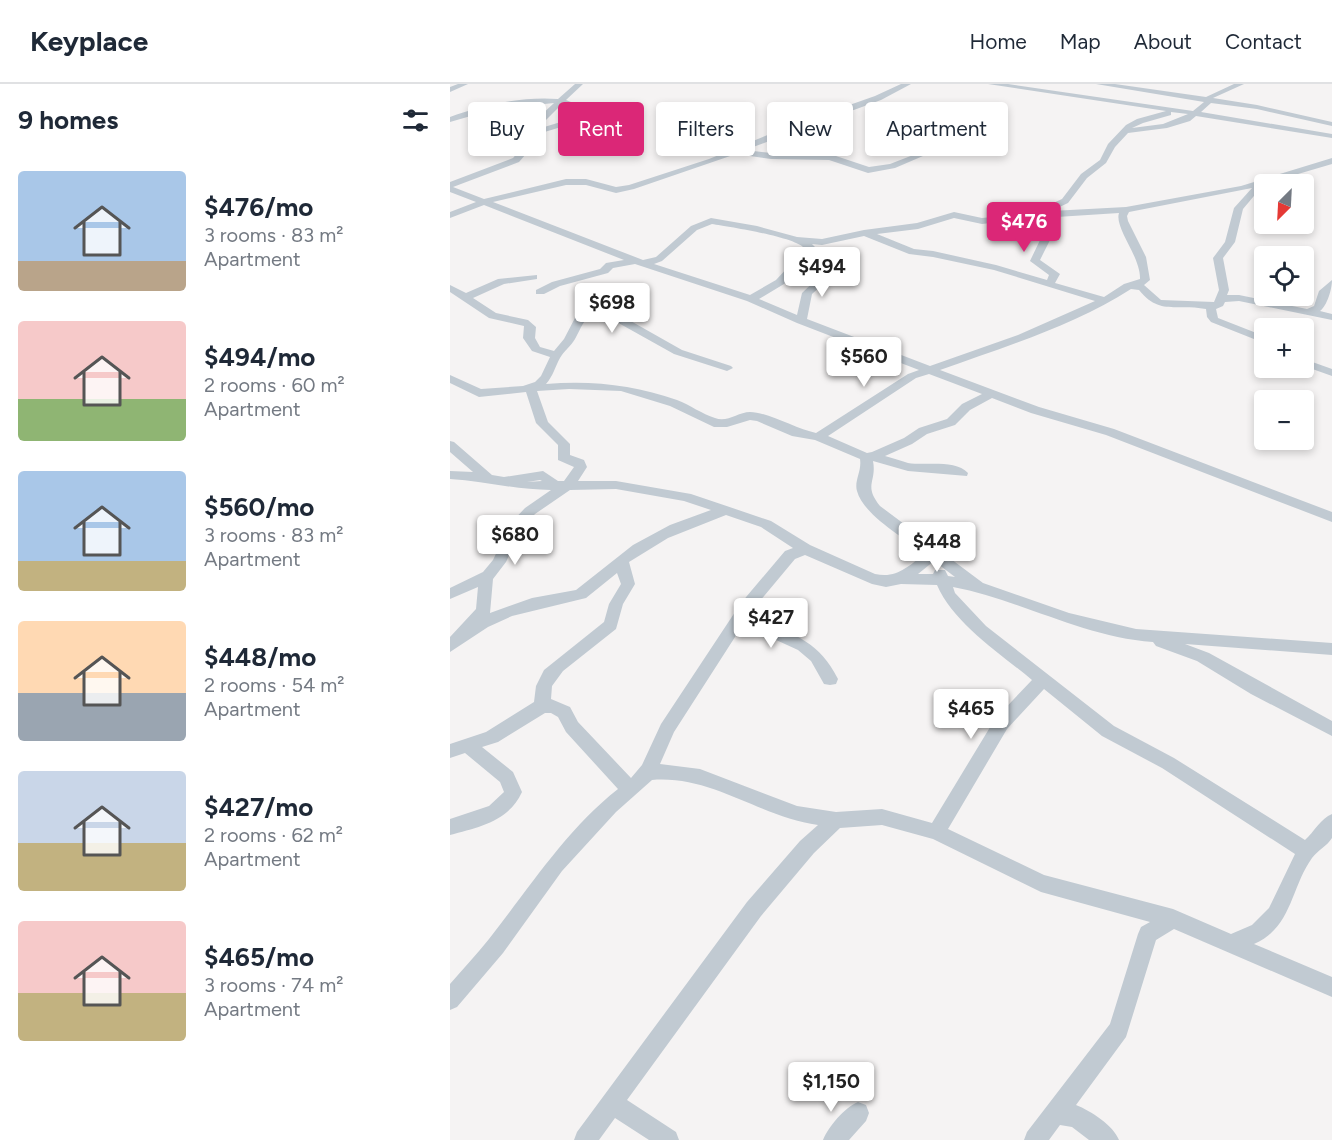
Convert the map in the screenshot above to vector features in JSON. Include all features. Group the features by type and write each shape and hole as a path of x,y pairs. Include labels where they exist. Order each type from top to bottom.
{"street":[{"path":"450,90 464,84"},
{"path":"559,102 579,84"},
{"path":"755,144 790,129 878,98 907,84"},
{"path":"992,84 1332,136"},
{"path":"1100,84 1290,113 1332,124"},
{"path":"1035,215 1065,201 1076,189 1080,180 1102,161 1111,146 1129,127 1140,120 1189,113 1207,103 1207,100 1222,90 1240,84"},
{"path":"546,115 558,103"},
{"path":"1139,105 1189,113"},
{"path":"450,113 468,111"},
{"path":"450,120 468,115"},
{"path":"1243,122 1320,121"},
{"path":"755,154 830,157 868,170 892,166 918,156"},
{"path":"451,185 516,160 520,156"},
{"path":"450,215 484,202 535,189 580,181 610,189 622,189 725,156"},
{"path":"1291,174 1331,161"},
{"path":"451,185 484,202 640,262 751,299 913,370 927,369 1022,337 1105,301 1124,287 1136,285 1145,280 1146,275 1141,257 1123,221 1122,216 1126,210"},
{"path":"540,292 556,284 604,271 610,265 659,259 694,228 711,221 757,229 803,241 827,241 862,233 918,226 952,215 976,221 1126,210 1194,199 1254,185"},
{"path":"535,189 565,191"},
{"path":"1254,191 1239,208 1230,242 1218,258 1218,299 1212,317 1218,322 1254,335"},
{"path":"1035,215 1046,238 1035,261 1055,274 1050,284"},
{"path":"862,233 912,252 933,254 1050,284 1105,301"},
{"path":"751,299 780,282 810,250 810,247 803,241"},
{"path":"801,321 807,293 831,271"},
{"path":"468,296 502,281 533,277"},
{"path":"1308,312 1319,308 1324,291 1332,283"},
{"path":"1136,285 1143,288 1153,300 1159,303 1192,303 1239,298 1332,317"},
{"path":"450,288 468,296 496,317 526,322 531,327 529,338 535,348 556,355"},
{"path":"529,387 539,384 546,376 556,355 568,340 580,318 597,310 609,313 668,348 727,368"},
{"path":"1314,366 1332,373"},
{"path":"927,369 1035,410 1089,424 1139,442 1332,517"},
{"path":"818,437 913,370"},
{"path":"450,378 477,393 529,387 597,386 633,391 679,405 714,423 727,423 753,416 857,452 916,469 941,468 962,474"},
{"path":"464,635 483,610 483,588 487,576 499,562 516,527 524,516 581,467 579,463 563,457 564,444 539,416 529,387"},
{"path":"874,456 930,428 951,422 966,407 993,393"},
{"path":"894,462 912,438"},
{"path":"450,445 496,480 543,475 562,485"},
{"path":"857,452 866,457 868,464 867,474 861,486 868,502 898,529 978,587"},
{"path":"540,475 569,460"},
{"path":"450,475 527,486 616,485 686,497 766,524 795,548 872,579 886,582 901,579 942,580 978,587 1067,618 1136,635 1203,657 1332,729"},
{"path":"450,646 480,624 521,606 580,594 592,588 621,561 681,525 727,510"},
{"path":"450,1000 496,946 555,865 598,818 647,773 667,729 746,607 795,548"},
{"path":"901,579 922,566 932,553"},
{"path":"932,553 949,596 981,630 1108,731 1168,763 1306,851"},
{"path":"542,706 544,686 556,667 611,625 616,604 627,584 621,561"},
{"path":"450,594 487,576"},
{"path":"746,607 751,622 803,646 818,657 830,679"},
{"path":"1136,635 1332,650"},
{"path":"936,832 1001,724 1043,679"},
{"path":"450,751 468,746 515,725 542,706 554,706 564,712 572,728 630,789"},
{"path":"450,827 496,812 505,805 513,792 507,777 468,746"},
{"path":"647,773 663,770 678,771 710,780 788,811 836,820 882,817 936,832 1041,883 1173,919 1332,987"},
{"path":"585,1140 754,909 807,847 836,820"},
{"path":"1232,943 1259,932 1276,915 1306,851 1323,836 1332,822"},
{"path":"1035,1140 1119,1030 1148,934 1173,919"},
{"path":"612,1104 639,1119 668,1140"},
{"path":"834,1140 858,1113"},
{"path":"1057,1114 1076,1116 1108,1140"}]}
